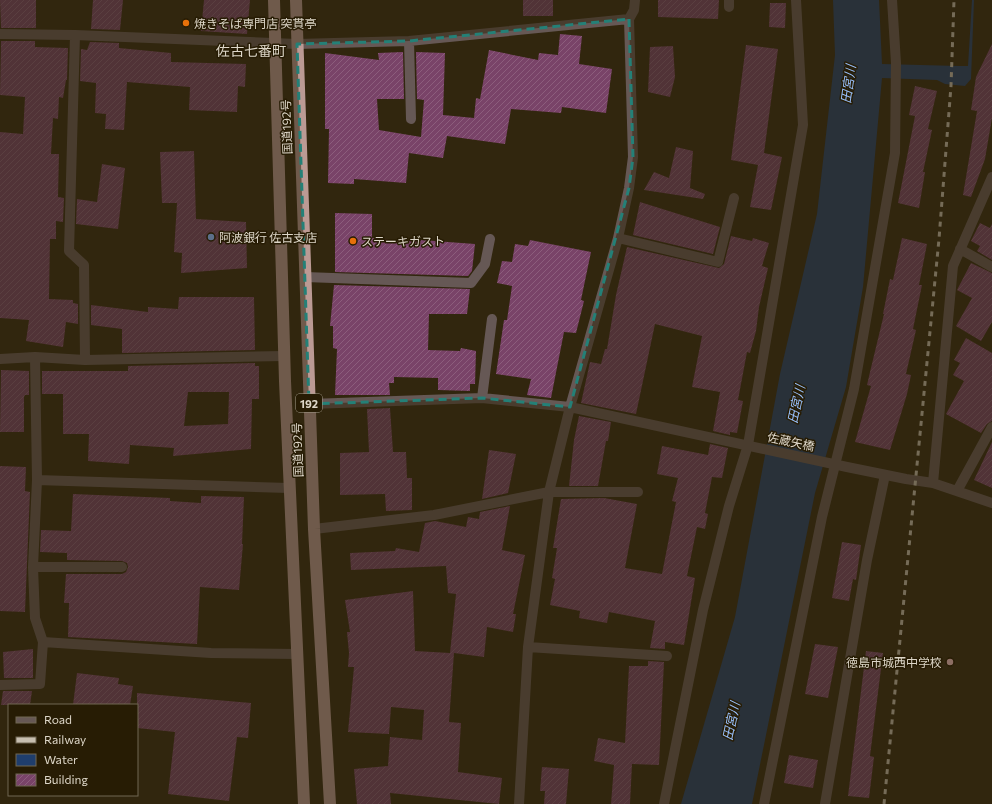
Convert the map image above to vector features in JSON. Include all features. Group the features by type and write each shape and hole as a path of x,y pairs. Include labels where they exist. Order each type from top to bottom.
{"highway":[{"name":"国道192号","path":"274,0 284,356 304,804"},
{"name":"国道192号","path":"296,0 314,529 330,804"}],"street":[{"path":"519,804 528,648 548,492 570,407 618,238 629,188 633,157 629,19 634,10 635,0"},
{"path":"664,804 703,610 729,506 752,446 803,125 796,0"},
{"path":"764,804 832,464 854,389 895,153 896,63 892,0"},
{"path":"0,34 76,35 297,44 409,41 629,19"},
{"path":"76,35 69,251 84,265 85,360"},
{"path":"409,41 411,119"},
{"path":"933,483 953,266 992,177"},
{"path":"618,238 718,262 734,198"},
{"path":"305,277 471,284 485,264 490,239"},
{"path":"960,249 992,267"},
{"path":"482,398 492,319"},
{"path":"0,359 36,357 85,360 284,356"},
{"path":"0,685 40,684 43,642 35,618 33,567 36,480 36,357"},
{"name":"佐蔵矢橋","path":"310,404 482,398 570,407 884,475 933,483 992,503"},
{"path":"957,491 992,427"},
{"path":"825,804 867,560 884,475"},
{"path":"36,480 289,488"},
{"path":"314,529 434,514 548,492 638,492"},
{"path":"33,567 122,567"},
{"path":"43,642 211,653 297,654"},
{"path":"528,648 668,656"}],"highlighted area":[{"path":"629,19 633,157 629,188 570,407 482,398 309,404 297,44 409,41"}],"water":[{"name":"田宮川","path":"833,0 879,0 882,64 968,66 972,0 974,0 971,79 965,86 945,84 937,80 882,78 863,287 846,387 815,493 752,804 681,804 735,617 780,374 817,214 835,55"}],"building":[{"path":"0,0 36,0 36,28 1,28"},
{"path":"93,0 123,0 120,30 91,29"},
{"path":"204,0 250,0 247,34 201,31"},
{"path":"523,0 553,0 553,16 523,16"},
{"path":"658,0 719,0 718,19 658,17"},
{"path":"770,3 786,3 785,28 769,27"},
{"path":"560,34 582,36 579,64 612,69 606,113 562,107 561,113 511,109 505,144 447,136 443,158 409,153 406,183 354,179 354,184 328,183 329,129 325,129 325,53 379,60 378,53 403,52 404,99 377,99 379,130 421,137 424,100 417,99 416,52 445,53 443,115 474,118 476,98 480,99 489,50 538,60 539,53 558,55"},
{"path":"1,41 35,41 35,47 68,48 67,80 63,98 59,97 58,119 53,118 51,154 59,154 58,197 64,198 63,222 56,221 56,239 50,239 49,299 73,300 73,303 78,304 78,324 66,322 63,347 26,341 29,320 0,318 0,132 23,134 25,97 0,95"},
{"path":"90,42 119,43 119,48 171,53 171,62 246,64 245,87 238,86 237,112 189,110 190,87 127,82 124,130 105,129 106,114 95,113 96,83 80,81 81,49 87,50"},
{"path":"992,44 992,118 985,159 971,197 963,195 977,111 971,110 976,77"},
{"path":"746,45 778,49 764,153 782,157 771,210 750,207 758,165 731,160"},
{"path":"673,46 675,77 670,97 648,92 650,47"},
{"path":"915,86 937,91 928,129 932,130 923,172 925,172 919,208 898,203 915,116 909,115"},
{"path":"676,147 693,151 690,188 705,194 703,199 644,190 654,172 669,178"},
{"path":"194,151 196,219 246,222 247,268 181,273 182,253 174,252 177,203 162,203 160,152"},
{"path":"102,164 125,168 118,229 76,224 77,199 97,202"},
{"path":"640,202 720,227 713,254 633,235"},
{"path":"335,213 372,214 372,238 406,242 406,240 421,240 475,244 472,271 468,276 335,272"},
{"path":"980,223 990,228 992,224 992,260 977,251 980,246 971,241"},
{"path":"731,236 752,241 753,238 769,243 762,266 768,268 759,307 756,331 750,353 747,352 738,400 743,401 737,433 730,432 730,435 713,431 720,392 692,387 702,336 655,324 636,414 581,403 590,362 601,364 605,349 607,349 616,295 627,247 719,268 724,264"},
{"path":"902,238 927,244 919,285 922,285 913,329 916,330 906,374 911,375 907,394 890,450 855,442 871,386 867,385 884,314 890,279 893,280"},
{"path":"530,240 591,252 581,300 584,301 576,333 564,332 551,398 527,395 531,379 496,374 504,320 507,320 512,286 497,283 502,261 512,262 515,244 528,246"},
{"path":"971,263 992,273 992,322 981,341 956,326 972,298 957,290"},
{"path":"334,285 470,289 467,314 429,314 428,350 460,351 461,348 476,351 475,384 470,384 470,391 438,390 438,378 394,377 394,383 389,383 390,395 335,395 337,349 333,348 333,326 330,326"},
{"path":"179,297 254,297 255,350 122,353 122,329 91,325 91,305 148,312 148,307 178,309"},
{"path":"966,338 992,353 992,421 987,424 981,433 946,414 964,381 953,375 960,363 954,360"},
{"path":"255,363 255,366 259,366 259,399 252,399 251,449 173,456 174,448 130,445 129,464 88,461 89,434 63,434 63,394 42,394 42,371 128,371 128,366","holes":["188,392 229,392 228,424 184,426"]},
{"path":"1,370 29,371 29,395 25,395 24,397 24,432 0,432"},
{"path":"390,408 393,452 406,452 407,478 412,478 412,510 386,511 385,494 340,495 340,453 369,452 367,409"},
{"path":"579,416 611,422 598,486 569,486 574,440"},
{"path":"992,442 992,488 974,480"},
{"path":"710,444 728,448 722,478 712,477 705,513 708,514 705,529 697,527 687,576 695,578 684,645 665,642 665,649 650,648 655,621 609,612 607,623 579,618 580,611 550,605 555,579 552,578 557,548 553,548 561,499 604,498 637,504 625,568 662,574 676,502 672,501 678,478 657,474 662,446 708,455"},
{"path":"489,450 516,454 508,493 482,499"},
{"path":"0,466 26,467 25,491 30,492 25,612 0,611"},
{"path":"73,494 170,498 170,501 201,503 201,496 244,497 243,544 239,590 200,587 197,644 68,637 69,603 64,603 66,574 122,574 126,572 128,567 127,563 122,561 67,560 67,553 40,552 41,530 71,531"},
{"path":"510,506 502,550 525,555 513,614 516,614 513,632 487,627 484,657 454,653 449,722 461,723 458,772 502,778 499,804 390,793 391,804 357,804 354,769 388,766 390,737 422,740 424,710 391,707 389,734 348,732 354,667 348,667 349,653 347,632 350,632 345,600 413,591 415,651 450,653 456,594 448,593 446,566 351,570 350,553 395,551 396,548 419,552 425,523 435,521 466,527 468,517 479,519 480,512"},
{"path":"842,542 861,545 856,580 853,579 849,601 832,598"},
{"path":"815,644 838,647 828,698 805,694"},
{"path":"33,649 33,678 4,678 3,652"},
{"path":"866,651 883,653 870,756 874,757 869,798 848,796"},
{"path":"648,661 664,662 659,765 632,764 630,804 611,804 614,765 594,761 598,738 625,743 629,666 648,666"},
{"path":"77,673 119,678 118,684 133,686 130,704 73,704"},
{"path":"3,691 32,691 30,704 1,705"},
{"path":"137,693 251,703 248,738 237,737 229,801 168,794 175,732 138,728"},
{"path":"789,755 818,760 813,788 784,783"},
{"path":"542,767 569,769 566,804 544,804 545,791 540,791"}],"railway":[{"path":"884,804 939,239 951,86 954,0"}],"place":[{"name":"焼きそば専門店 突貫亭","path":"186,23"},
{"name":"阿波銀行 佐古支店","path":"211,237"},
{"name":"ステーキガスト","path":"353,241"},
{"name":"徳島市城西中学校","path":"950,662"}],"district":[{"name":"佐古七番町","path":"251,50"}]}
